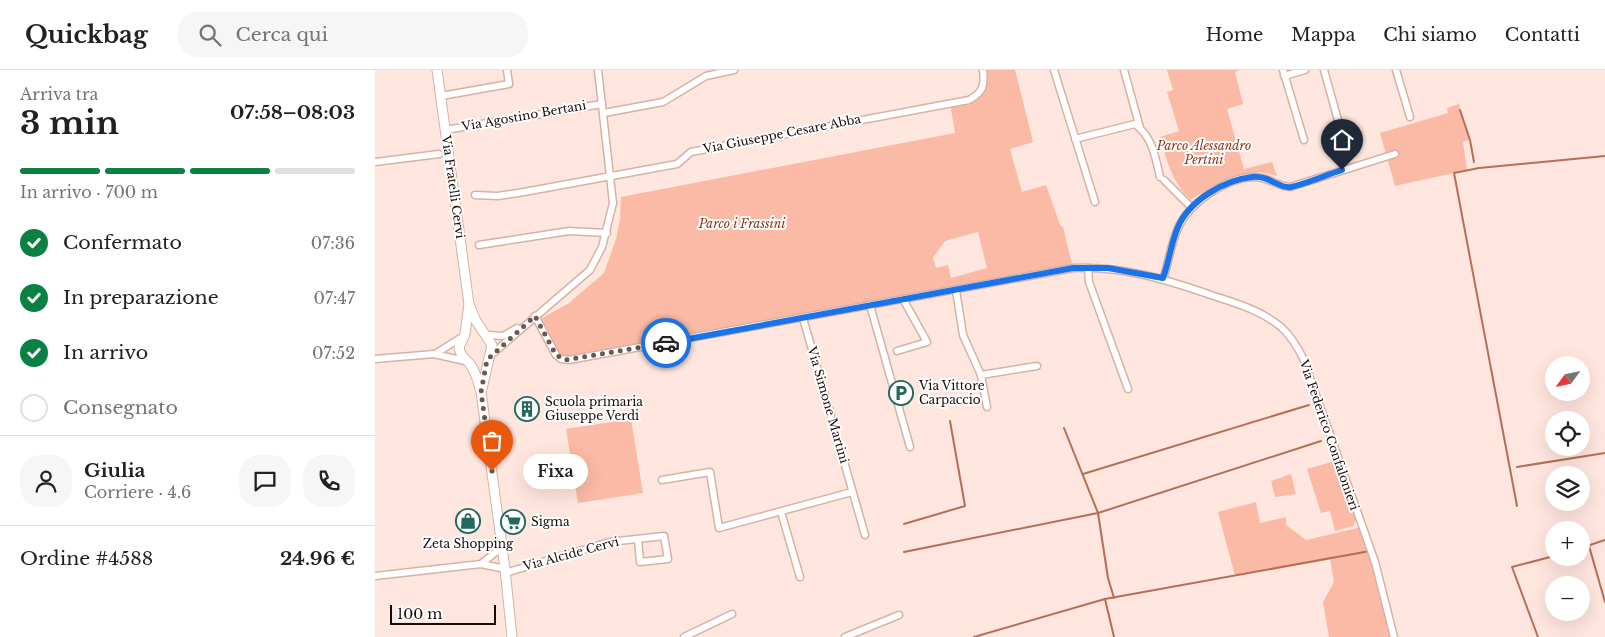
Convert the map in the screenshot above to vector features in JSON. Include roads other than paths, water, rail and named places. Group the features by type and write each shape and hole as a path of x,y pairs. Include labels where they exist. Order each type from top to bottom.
{"main road":[{"name":"Via Fratelli Cervi","path":"437,70 469,304 476,321 493,344 481,392"},
{"name":"Via Fratelli Cervi","path":"469,304 459,347 481,392 502,546 512,637"},
{"path":"463,336 477,330 486,334"},
{"path":"467,362 479,364 489,358"}],"street":[{"path":"441,96 509,84 507,70"},
{"path":"489,358 527,322 590,270 599,255 607,233 613,203 598,70"},
{"path":"604,113 663,102 706,76 734,70"},
{"name":"Via Giuseppe Cesare Abba","path":"475,195 498,196 677,164 691,152 969,100 979,94 985,84 983,70"},
{"path":"1054,70 1095,202"},
{"path":"1124,70 1140,128"},
{"path":"1304,140 1283,73 1305,70"},
{"path":"1324,70 1341,132"},
{"path":"1396,70 1410,117"},
{"name":"Via Agostino Bertani","path":"445,130 602,104"},
{"path":"1075,139 1135,124 1151,142 1162,179 1193,208"},
{"path":"375,162 439,154"},
{"path":"1163,278 1178,227 1193,208 1207,195 1227,185 1252,177 1271,179 1281,186 1290,187 1395,154"},
{"path":"479,245 569,231 607,233"},
{"path":"1088,268 1089,282 1128,389"},
{"name":"Via Federico Confalonieri","path":"535,316 556,355 561,359 569,360 1021,277 1088,268 1127,270 1163,278 1258,312 1279,326 1296,344 1309,372 1375,562 1388,620 1394,637"},
{"path":"956,290 963,335 981,375 987,407"},
{"path":"897,351 927,342 903,299"},
{"path":"871,305 910,447"},
{"name":"Via Simone Martini","path":"803,318 865,535"},
{"path":"486,334 503,336 527,322"},
{"path":"435,354 463,336"},
{"path":"375,359 435,354 467,362"},
{"path":"981,375 1037,366"},
{"path":"662,480 710,472 719,528 852,492"},
{"path":"781,512 801,577"},
{"name":"Via Alcide Cervi","path":"505,571 609,542 665,536 668,560 640,562 638,539"},
{"path":"481,564 502,546"},
{"path":"375,576 481,564 505,571"},
{"path":"684,637 732,614"},
{"path":"845,637 899,614"}],"waterway":[{"path":"1460,110 1470,140 1474,162"},
{"path":"1517,506 1454,173 1479,168 1605,156"},
{"path":"1083,474 1309,405"},
{"path":"904,524 965,506 950,421"},
{"path":"1064,428 1098,513 1321,441"},
{"path":"1517,467 1605,453"},
{"path":"904,552 1098,513 1108,578 1114,598"},
{"path":"1590,545 1605,540"},
{"path":"1590,550 1605,602"},
{"path":"974,637 1105,599 1370,551"},
{"path":"1538,637 1512,567 1545,558"},
{"path":"1105,599 1114,637"}],"place":[{"name":"Via Vittore Carpaccio","path":"901,393"},
{"name":"Scuola primaria Giuseppe Verdi","path":"527,409"},
{"name":"Fixa","path":"492,471"},
{"name":"Zeta Shopping","path":"468,521"},
{"name":"Sigma","path":"513,522"}],"park label":[{"name":"Parco Alessandro Pertini","path":"1204,153"},
{"name":"Parco i Frassini","path":"742,224"}]}
